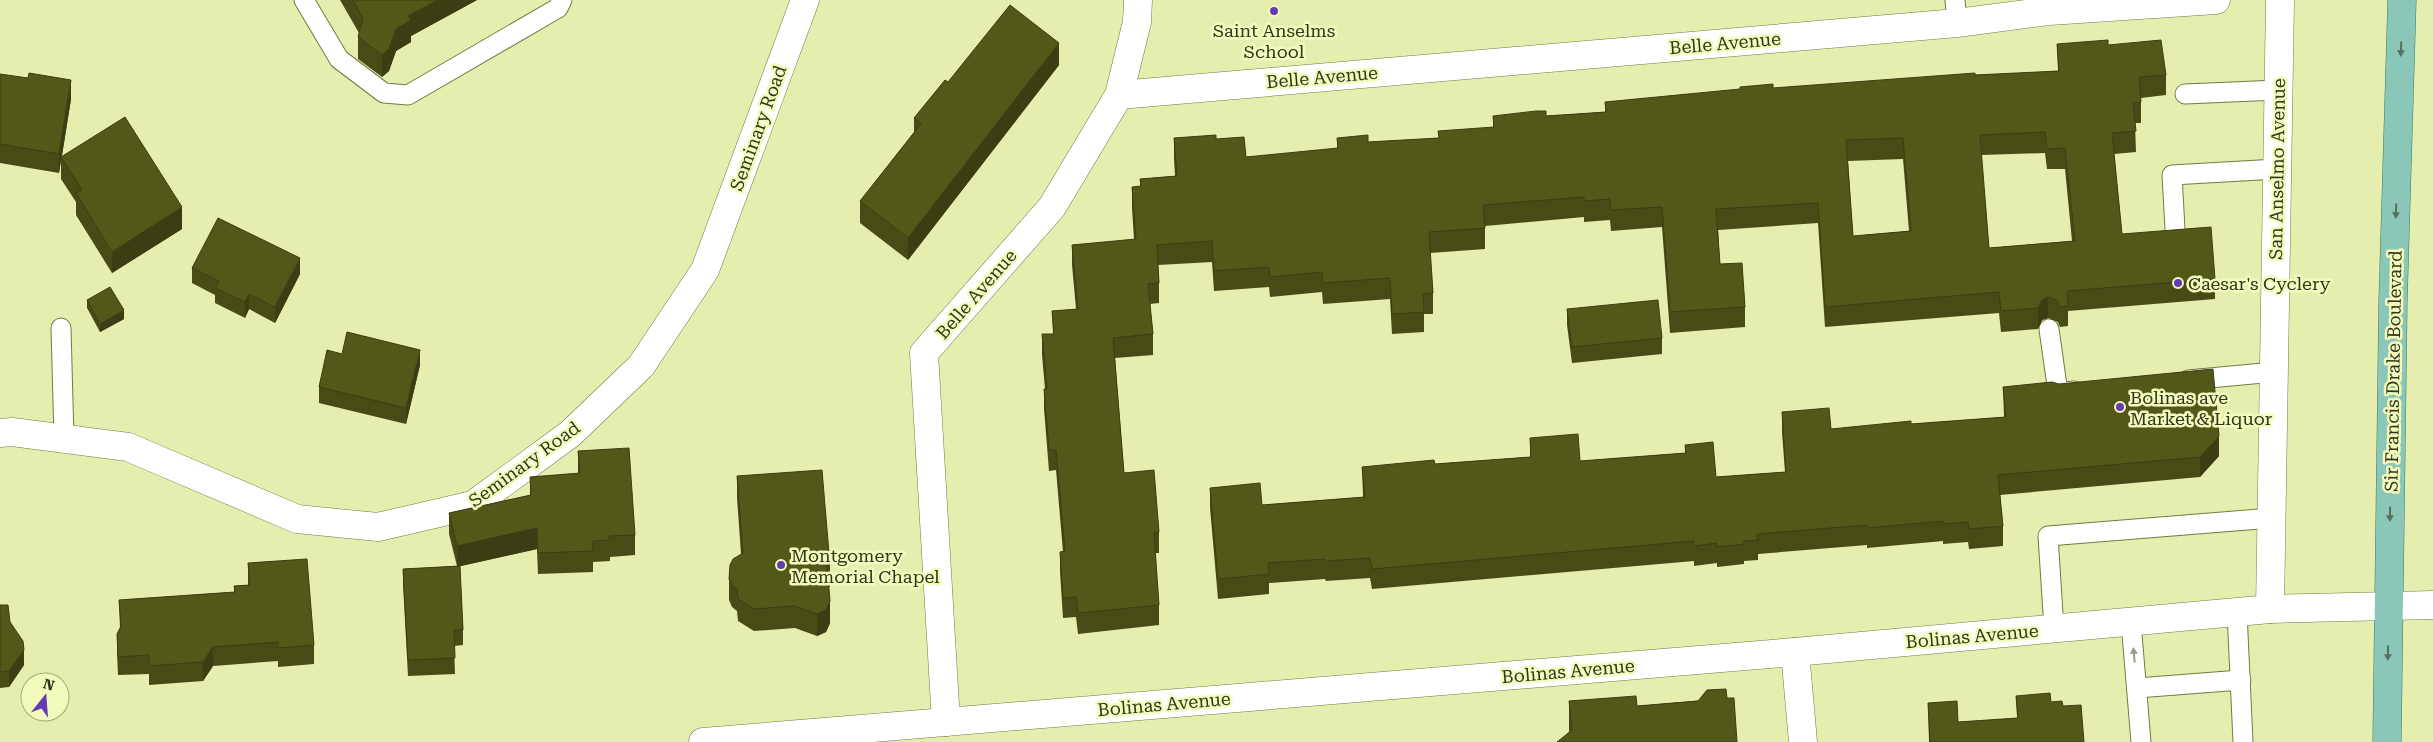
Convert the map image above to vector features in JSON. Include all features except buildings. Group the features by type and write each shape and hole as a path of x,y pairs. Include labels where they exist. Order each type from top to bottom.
{"main road":[{"name":"Sir Francis Drake Boulevard","path":"2387,742 2393,301 2402,0"}],"street":[{"name":"Seminary Road","path":"0,433 12,432 128,447 297,519 378,527 473,505 570,434 641,366 705,270 806,0"},
{"path":"1119,94 1137,22 1138,0"},
{"name":"Belle Avenue","path":"946,722 924,353 1052,207 1119,94 1956,12 2049,5 2216,0"},
{"name":"San Anselmo Avenue","path":"2270,609 2280,0"},
{"name":"Bolinas Avenue","path":"703,742 1795,652 2270,609 2433,605"},
{"path":"1795,652 1803,742"}],"lane":[{"path":"304,0 339,59 384,93 408,95 558,8 562,0"},
{"path":"2185,94 2278,90"},
{"path":"2174,229 2172,175 2277,169"},
{"path":"61,328 64,439"},
{"path":"2050,329 2058,393 2088,390"},
{"path":"2166,382 2274,372"},
{"path":"2054,628 2048,536 2272,518"},
{"path":"2237,612 2243,742"},
{"path":"2131,622 2140,742"},
{"path":"2136,688 2241,680"}],"place":[{"name":"Saint Anselms School","path":"1274,11"},
{"name":"Caesar's Cyclery","path":"2178,283"},
{"name":"Bolinas ave Market & Liquor","path":"2120,407"},
{"name":"Montgomery Memorial Chapel","path":"781,565"}]}
